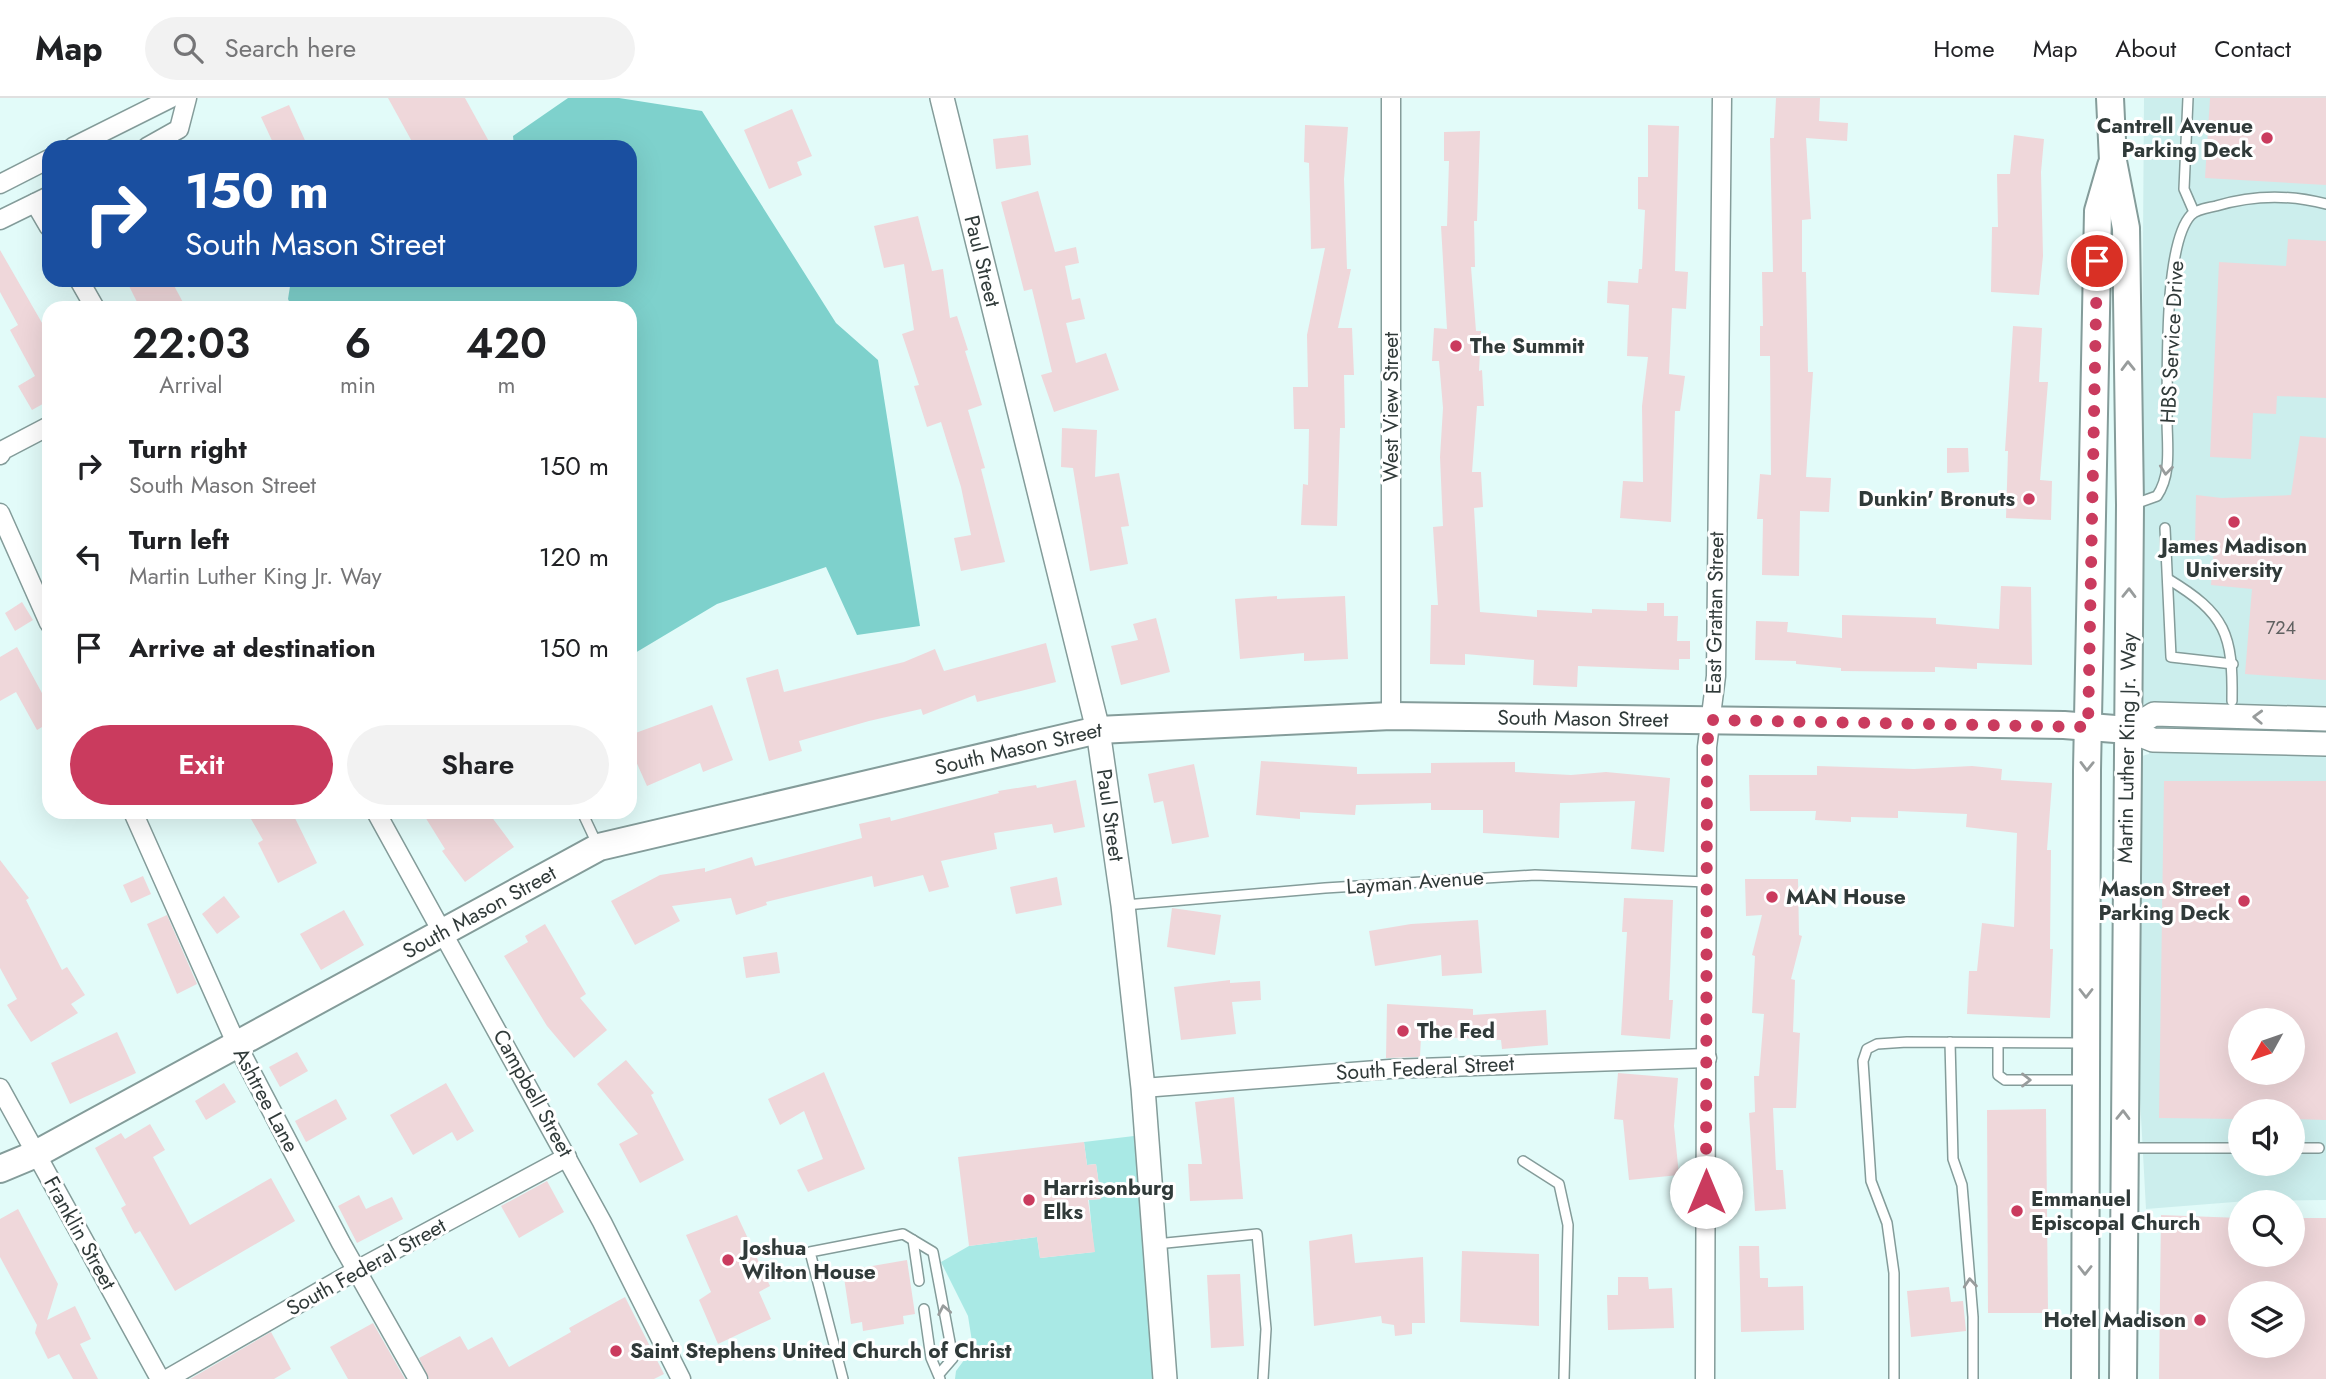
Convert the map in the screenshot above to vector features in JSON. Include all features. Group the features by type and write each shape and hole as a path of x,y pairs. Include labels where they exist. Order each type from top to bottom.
{"main road":[{"name":"Martin Luther King Jr. Way","path":"2110,98 2113,161 2126,228 2130,505 2123,1379"},
{"name":"Martin Luther King Jr. Way","path":"2085,1379 2088,727 2098,211 2113,161"},
{"name":"South Mason Street","path":"0,1169 36,1154 443,930 599,848 1098,730 1391,716 2088,727 2127,730"}],"street":[{"path":"87,140 171,98"},
{"path":"160,140 179,130 187,98"},
{"name":"Paul Street","path":"943,98 1098,730 1123,905 1143,1088 1165,1379"},
{"name":"West View Street","path":"1391,98 1391,716"},
{"name":"East Grattan Street","path":"1705,1379 1707,747 1716,676 1722,98"},
{"path":"0,184 42,163"},
{"path":"0,220 42,199"},
{"path":"0,455 3,450 42,430"},
{"path":"0,513 42,607"},
{"path":"2127,730 2154,714 2326,719"},
{"name":"South Mason Street","path":"2127,730 2153,740 2326,744"},
{"name":"Ashtree Lane","path":"136,819 236,1043 356,1270 418,1379"},
{"name":"Campbell Street","path":"380,819 567,1157 681,1379"},
{"name":"South Federal Street","path":"1143,1088 1402,1069 1707,1058"},
{"name":"Franklin Street","path":"0,1088 160,1379"},
{"name":"South Federal Street","path":"167,1379 356,1270 567,1157"}],"lane":[{"path":"2188,98 2184,189 2194,212 2253,197 2282,196 2326,204"},
{"name":"HBS Service Drive","path":"2130,505 2157,496 2167,473 2168,346 2176,249 2179,234 2194,212"},
{"path":"2165,528 2171,657 2233,664"},
{"path":"2168,579 2210,608 2229,639 2233,664 2232,701"},
{"path":"585,819 599,848"},
{"name":"Layman Avenue","path":"1123,905 1325,888 1535,875 1707,881"},
{"path":"1894,1379 1893,1264 1887,1223 1871,1181 1863,1061 1867,1049 1877,1044 1907,1042 2086,1043"},
{"path":"1950,1042 1953,1159 1962,1185 1973,1317 1973,1379"},
{"path":"1998,1044 1998,1075 2005,1080 2086,1080"},
{"path":"2123,1147 2228,1148"},
{"path":"2305,1148 2319,1148"},
{"path":"1523,1161 1559,1184 1568,1224 1564,1379"},
{"path":"844,1379 810,1252 903,1234 933,1252 953,1358 940,1376 931,1358 924,1309"},
{"path":"1155,1244 1257,1234 1266,1329 1263,1379"},
{"path":"913,1240 919,1281"}],"shaded area":[{"path":"568,98 619,98 702,111 836,323 878,360 920,626 857,635 826,567 717,604 637,652 637,301 289,301 290,287 637,287 637,140 513,140 513,136"},
{"name":"James Madison University","path":"2144,98 2326,98 2326,1200 2305,1200 2305,1190 2228,1190 2228,1203 2146,1209 2130,913 2135,758 2149,754 2140,668"},
{"path":"1134,1136 1153,1379 955,1379 956,1371 973,1348 968,1316 941,1262 969,1246 1037,1237 1040,1258 1094,1252 1089,1200 1101,1199 1096,1164 1087,1165 1084,1142"}],"building":[{"path":"388,98 465,98 488,140 411,140"},
{"path":"1776,98 1820,98 1819,121 1848,123 1847,141 1806,138 1811,219 1802,220 1802,272 1806,272 1808,372 1813,372 1806,477 1831,478 1829,512 1800,511 1799,576 1762,575 1763,519 1757,519 1760,474 1771,475 1770,356 1760,356 1760,326 1763,326 1762,272 1773,272 1770,138 1774,138"},
{"name":"Cantrell Avenue Parking Deck","path":"2210,98 2326,98 2326,185 2205,178"},
{"path":"289,105 305,140 272,140 261,117"},
{"path":"792,109 812,156 797,162 802,175 769,189 744,130"},
{"path":"1305,125 1348,127 1344,179 1347,269 1351,269 1338,328 1352,328 1354,375 1344,375 1345,428 1340,428 1337,526 1301,525 1303,484 1308,485 1309,429 1294,429 1293,387 1308,387 1307,335 1325,248 1311,249 1309,163 1304,162"},
{"path":"1648,125 1679,126 1675,271 1688,272 1686,309 1672,308 1669,374 1685,376 1680,411 1675,411 1671,522 1620,518 1623,481 1643,482 1642,406 1648,357 1627,356 1629,305 1607,303 1608,281 1638,283 1639,269 1642,269 1645,210 1638,209 1638,177 1648,177"},
{"path":"1480,131 1477,221 1474,221 1475,267 1471,267 1476,331 1481,331 1479,371 1482,370 1484,406 1477,406 1472,472 1481,472 1483,507 1474,508 1480,612 1537,617 1537,610 1592,613 1592,609 1647,611 1647,603 1664,603 1664,616 1678,616 1677,641 1690,641 1690,659 1679,659 1679,670 1578,666 1577,687 1533,685 1534,660 1465,654 1465,665 1430,664 1431,605 1438,605 1433,527 1443,526 1440,457 1443,408 1439,361 1432,361 1434,328 1447,329 1441,226 1447,226 1449,161 1444,161 1444,132"},
{"path":"1028,135 1031,165 996,169 993,139"},
{"path":"2014,135 2044,139 2041,172 2043,256 2039,295 1991,292 1992,227 1998,227 1997,174 2010,174"},
{"path":"1038,191 1055,252 1076,247 1079,263 1065,266 1072,300 1080,298 1085,319 1066,323 1076,363 1106,353 1119,390 1054,412 1041,375 1052,372 1032,289 1024,291 1001,202"},
{"path":"918,216 932,271 943,269 950,318 957,316 982,405 968,410 985,468 981,469 1005,562 961,571 954,538 971,535 961,487 941,422 927,427 914,386 919,385 902,334 914,330 904,264 884,268 874,226"},
{"path":"2288,239 2326,241 2326,398 2277,396 2276,414 2253,413 2251,459 2210,457 2219,262 2286,266"},
{"path":"0,250 42,323 42,404 32,410 18,386 35,376 10,330 18,325 0,292"},
{"path":"130,287 175,287 182,301 136,301"},
{"path":"2013,326 2042,328 2039,382 2048,382 2040,480 2052,481 2051,520 2006,518 2008,451 2005,451"},
{"path":"1062,428 1097,430 1095,477 1119,473 1129,526 1121,527 1128,564 1090,571 1073,468 1061,467"},
{"path":"2300,436 2326,438 2326,680 2245,674 2252,589 2211,585 2214,547 2195,546 2196,495 2222,498 2291,495"},
{"path":"1947,448 1968,448 1969,472 1947,473"},
{"path":"2001,586 2031,587 2032,665 1977,663 1977,669 1935,667 1935,672 1841,671 1841,668 1796,664 1796,661 1755,660 1756,621 1788,622 1787,632 1842,638 1842,615 1936,618 1936,624 1999,629"},
{"path":"1277,596 1277,599 1345,596 1348,659 1304,661 1304,653 1240,659 1235,599"},
{"path":"22,602 33,620 15,631 5,613"},
{"path":"1156,618 1170,672 1121,685 1111,646 1138,640 1133,624"},
{"path":"1046,643 1056,682 977,702 975,695 923,715 921,709 869,721 799,741 802,751 769,761 746,678 778,669 784,692 904,662 935,649 944,671"},
{"path":"17,647 42,693 42,727 37,730 16,692 0,701 0,657"},
{"path":"712,705 733,760 703,772 700,763 647,786 637,764 637,732"},
{"path":"1261,761 1357,767 1357,774 1431,773 1431,763 1515,762 1515,772 1571,775 1606,772 1670,778 1664,852 1631,849 1635,801 1560,803 1559,838 1483,833 1483,810 1431,810 1431,803 1356,805 1355,815 1300,812 1300,819 1256,815"},
{"path":"1194,764 1209,837 1172,844 1163,801 1154,803 1148,774"},
{"path":"1817,766 1914,769 1972,766 2002,769 2001,780 2052,783 2047,850 2051,850 2050,949 2053,949 2050,1018 1967,1014 1969,971 1977,971 1982,923 2014,927 2017,833 1966,827 1967,814 1898,811 1898,818 1851,817 1851,822 1815,820 1816,811 1750,811 1749,775 1817,775"},
{"path":"1076,780 1085,827 1054,833 1052,824 994,833 997,849 941,861 949,887 929,892 923,875 874,887 872,876 766,902 767,905 736,915 731,898 672,906 680,921 635,945 611,901 660,875 705,868 705,872 752,857 755,866 862,838 859,824 890,817 891,821 999,793 998,791 1036,785 1037,788"},
{"name":"Mason Street Parking Deck","path":"2164,781 2326,781 2326,1120 2305,1119 2305,1099 2228,1099 2228,1119 2159,1118"},
{"path":"251,819 295,819 317,863 278,883 258,843 263,840"},
{"path":"426,819 493,819 514,847 465,882 442,851 445,849"},
{"path":"0,860 29,898 26,900 62,970 67,967 85,995 71,1004 78,1013 31,1042 7,1005 17,999 0,968"},
{"path":"143,876 151,894 131,903 123,885"},
{"path":"1057,877 1062,905 1016,914 1010,887"},
{"path":"1745,879 1798,879 1799,935 1802,936 1791,979 1795,980 1793,1032 1800,1033 1796,1108 1773,1108 1776,1170 1783,1170 1786,1209 1755,1211 1749,1113 1755,1112 1754,1076 1759,1076 1764,1014 1752,1013 1755,956 1752,955 1762,915 1746,916"},
{"path":"224,896 240,917 217,934 202,914"},
{"path":"1624,898 1673,900 1669,1000 1673,1000 1670,1039 1621,1035 1627,932 1622,932"},
{"path":"1172,908 1221,915 1215,955 1167,947"},
{"path":"344,910 364,945 321,970 300,934"},
{"path":"167,915 197,984 177,994 147,924"},
{"path":"1478,920 1482,973 1442,976 1441,955 1375,966 1369,931 1411,924"},
{"path":"545,924 586,994 580,998 607,1030 574,1058 547,1026 504,956 528,942 525,936"},
{"path":"777,952 780,973 746,978 743,957"},
{"path":"1230,980 1230,983 1260,981 1261,1000 1232,1002 1236,1034 1181,1040 1174,987"},
{"path":"1387,1004 1473,1009 1473,1015 1546,1010 1548,1045 1502,1049 1501,1040 1421,1036 1420,1057 1386,1058"},
{"path":"117,1032 136,1073 70,1104 51,1063"},
{"path":"297,1052 308,1071 280,1087 269,1067"},
{"path":"626,1060 654,1093 651,1095 684,1160 640,1183 619,1144 638,1134 597,1084"},
{"path":"824,1072 865,1169 808,1192 797,1170 823,1159 804,1111 780,1125 768,1099"},
{"path":"1618,1073 1678,1078 1674,1126 1679,1175 1629,1180 1623,1120 1614,1119"},
{"path":"224,1083 236,1102 206,1120 195,1101"},
{"path":"446,1083 474,1131 457,1141 452,1132 413,1155 390,1115"},
{"path":"1234,1097 1243,1199 1190,1201 1188,1164 1202,1164 1195,1102"},
{"path":"336,1099 347,1119 306,1142 295,1121"},
{"name":"Emmanuel Episcopal Church","path":"2046,1109 2048,1313 1988,1313 1987,1110"},
{"path":"150,1124 165,1150 153,1157 190,1225 271,1178 295,1221 175,1291 140,1231 135,1234 121,1208 126,1205 95,1148 121,1133 125,1139"},
{"name":"Harrisonburg Elks","path":"1084,1142 1087,1165 1096,1164 1101,1199 1088,1200 1095,1252 1040,1258 1037,1237 969,1246 958,1157"},
{"path":"547,1181 564,1212 519,1238 501,1206"},
{"path":"359,1195 366,1209 392,1197 403,1219 357,1243 338,1206"},
{"path":"18,1209 58,1284 47,1320 75,1306 91,1339 80,1344 98,1379 73,1379 59,1354 48,1359 35,1333 37,1325 0,1257 0,1219"},
{"name":"Joshua Wilton House","path":"737,1215 770,1286 759,1292 771,1319 718,1344 699,1300 711,1292 686,1235"},
{"name":"Hotel Madison","path":"2161,1215 2228,1218 2228,1267 2305,1267 2305,1218 2326,1218 2326,1379 2159,1379"},
{"path":"1352,1234 1355,1263 1423,1257 1425,1323 1412,1323 1412,1334 1395,1336 1394,1325 1382,1323 1381,1316 1314,1326 1309,1241"},
{"path":"1739,1246 1759,1246 1760,1278 1768,1278 1768,1287 1803,1286 1804,1330 1741,1332"},
{"path":"1462,1251 1539,1254 1539,1326 1460,1322"},
{"path":"907,1260 915,1314 903,1316 904,1324 863,1331 862,1322 851,1324 843,1271"},
{"path":"1240,1274 1244,1346 1211,1348 1207,1275"},
{"path":"1618,1277 1648,1277 1649,1289 1672,1288 1674,1328 1608,1330 1607,1295 1618,1295"},
{"path":"1949,1287 1951,1302 1963,1301 1966,1331 1911,1337 1907,1291"},
{"path":"625,1297 664,1374 654,1379 429,1379 419,1358 460,1336 468,1350 492,1337 509,1367 571,1332 569,1328"},
{"path":"373,1323 405,1379 348,1379 330,1347"},
{"path":"271,1332 291,1369 274,1379 190,1379"}],"place":[{"name":"Cantrell Avenue Parking Deck","path":"2267,138"},
{"name":"The Summit","path":"1456,346"},
{"name":"Dunkin' Bronuts","path":"2029,499"},
{"name":"James Madison University","path":"2234,522"},
{"name":"MAN House","path":"1772,897"},
{"name":"Mason Street Parking Deck","path":"2244,901"},
{"name":"The Fed","path":"1403,1031"},
{"name":"Harrisonburg Elks","path":"1029,1200"},
{"name":"Emmanuel Episcopal Church","path":"2017,1211"},
{"name":"Joshua Wilton House","path":"728,1260"},
{"name":"Hotel Madison","path":"2200,1320"},
{"name":"Saint Stephens United Church of Christ","path":"616,1351"}],"route":[{"path":"1706,1192 1707,747 1710,720 2088,727 2097,261"}]}
